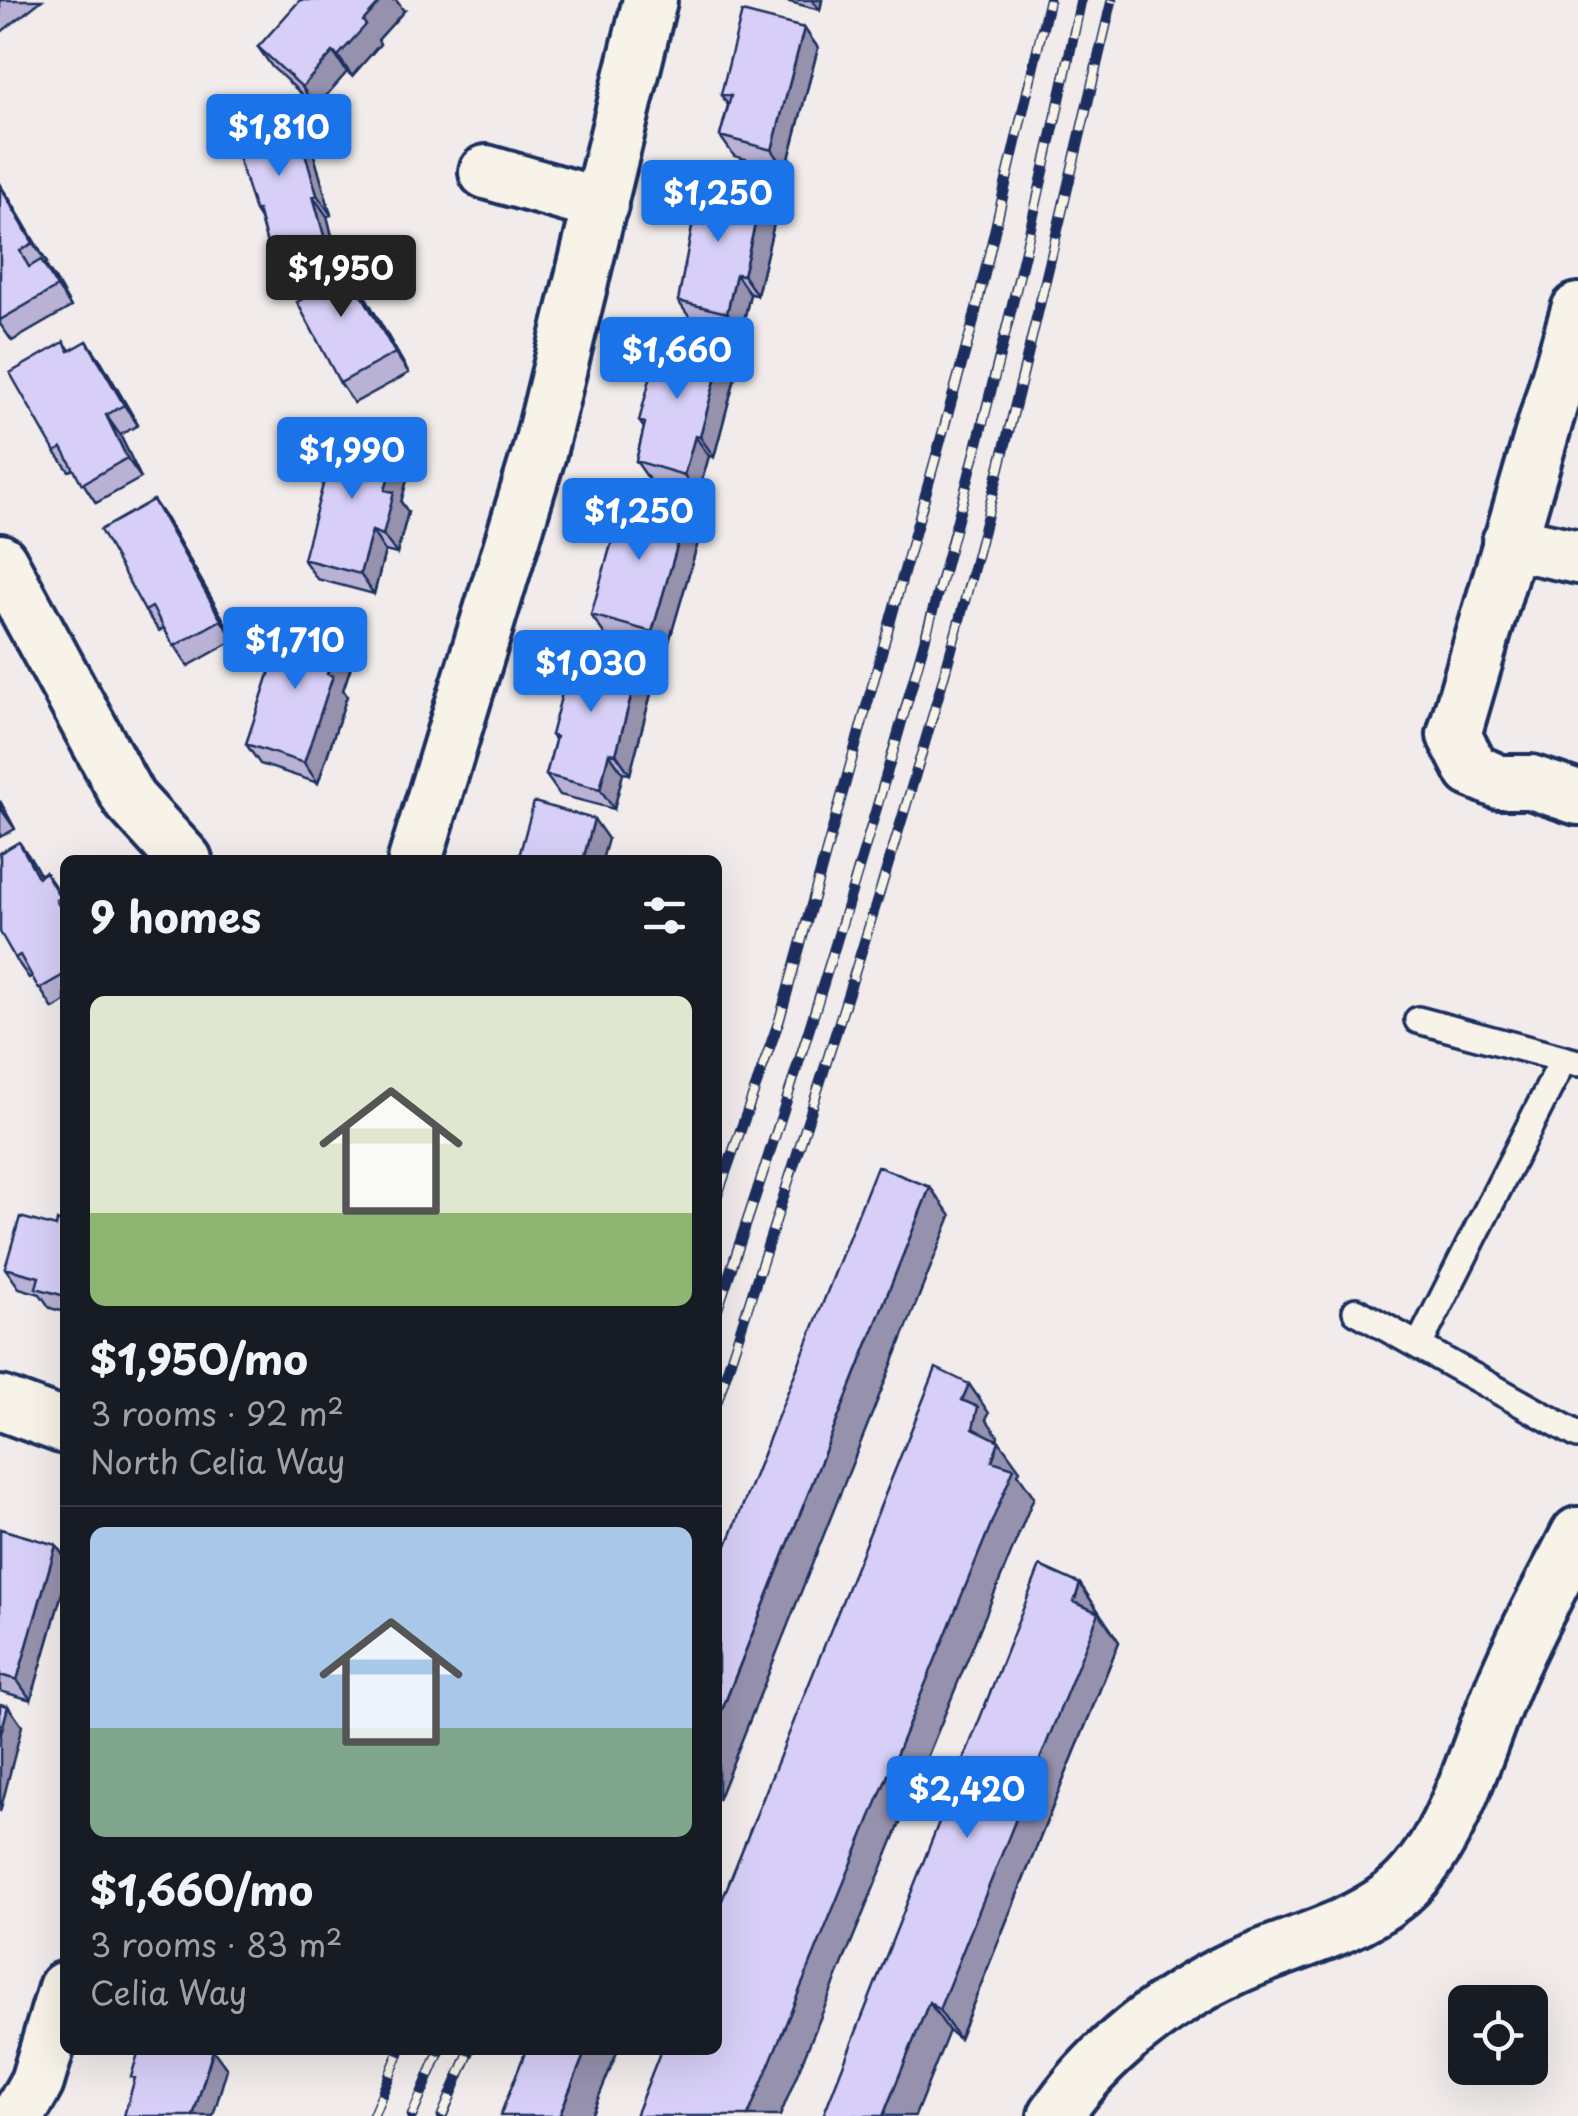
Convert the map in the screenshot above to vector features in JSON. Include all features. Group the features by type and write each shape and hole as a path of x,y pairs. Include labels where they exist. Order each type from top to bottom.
{"street":[{"path":"416,855 538,453 650,0"},
{"path":"486,172 601,205"},
{"path":"1578,310 1454,735 1472,770 1499,782 1531,782 1578,798"},
{"path":"1508,542 1578,557"},
{"path":"0,562 130,799 180,855"},
{"path":"0,1403 60,1424"},
{"path":"1055,2116 1070,2092 1136,2029 1197,1988 1237,1967 1336,1928 1394,1896 1438,1846 1505,1680 1578,1534"},
{"path":"18,2116 36,2082 60,2004"}],"lane":[{"path":"1418,1020 1570,1061 1420,1345"},
{"path":"1356,1311 1578,1435"}],"building":[{"path":"300,0 382,0 338,56 333,52 302,87 258,47"},
{"path":"742,12 804,28 772,150 720,136 731,96 721,94"},
{"path":"293,111 317,195 313,196 324,236 269,251 229,128"},
{"path":"701,180 762,195 743,275 736,274 727,313 678,301"},
{"path":"0,186 33,243 20,251 29,267 41,260 57,287 0,320"},
{"path":"339,255 395,353 340,383 297,302 303,299 293,280"},
{"path":"662,333 723,350 700,437 695,436 684,475 636,461 645,423 639,421"},
{"path":"87,341 124,405 106,415 127,458 82,484 62,448 55,452 10,373 64,342 69,351"},
{"path":"338,429 397,445 385,490 394,492 383,535 372,531 360,574 303,559"},
{"path":"625,495 687,512 652,632 591,615"},
{"path":"153,500 221,620 174,646 152,607 145,611 100,530"},
{"path":"292,617 341,634 327,674 333,676 304,763 246,744"},
{"path":"575,644 640,662 616,754 609,753 600,789 546,775 556,737 551,735"},
{"path":"534,802 594,819 584,855 519,855"},
{"path":"19,842 38,877 45,872 60,897 56,900 60,907 60,977 39,989 20,955 15,958 0,932 0,853"},
{"path":"877,1166 930,1187 722,1710 722,1558"},
{"path":"20,1217 56,1227 57,1221 60,1222 60,1295 36,1288 39,1277 5,1268"},
{"path":"936,1368 969,1384 962,1400 978,1407 973,1428 999,1441 992,1461 1014,1468 748,2116 635,2116 659,2055 722,2055 722,1900"},
{"path":"0,1529 56,1545 17,1680 0,1675"},
{"path":"1040,1566 1080,1584 1074,1602 1099,1613 939,2010 929,2002 883,2116 823,2116"},
{"path":"0,1704 8,1706 0,1737"},
{"path":"138,2055 211,2055 193,2116 124,2116 135,2078 131,2077"},
{"path":"524,2055 584,2055 559,2116 500,2116"}],"railway":[{"path":"722,1183 780,1018 972,327 1049,0"},
{"path":"722,1296 823,985 919,660 1006,331 1081,0"},
{"path":"722,1387 850,989 951,650 1023,372 1112,0"},
{"path":"373,2116 398,2055"},
{"path":"412,2116 438,2055"},
{"path":"442,2116 468,2055"}]}
